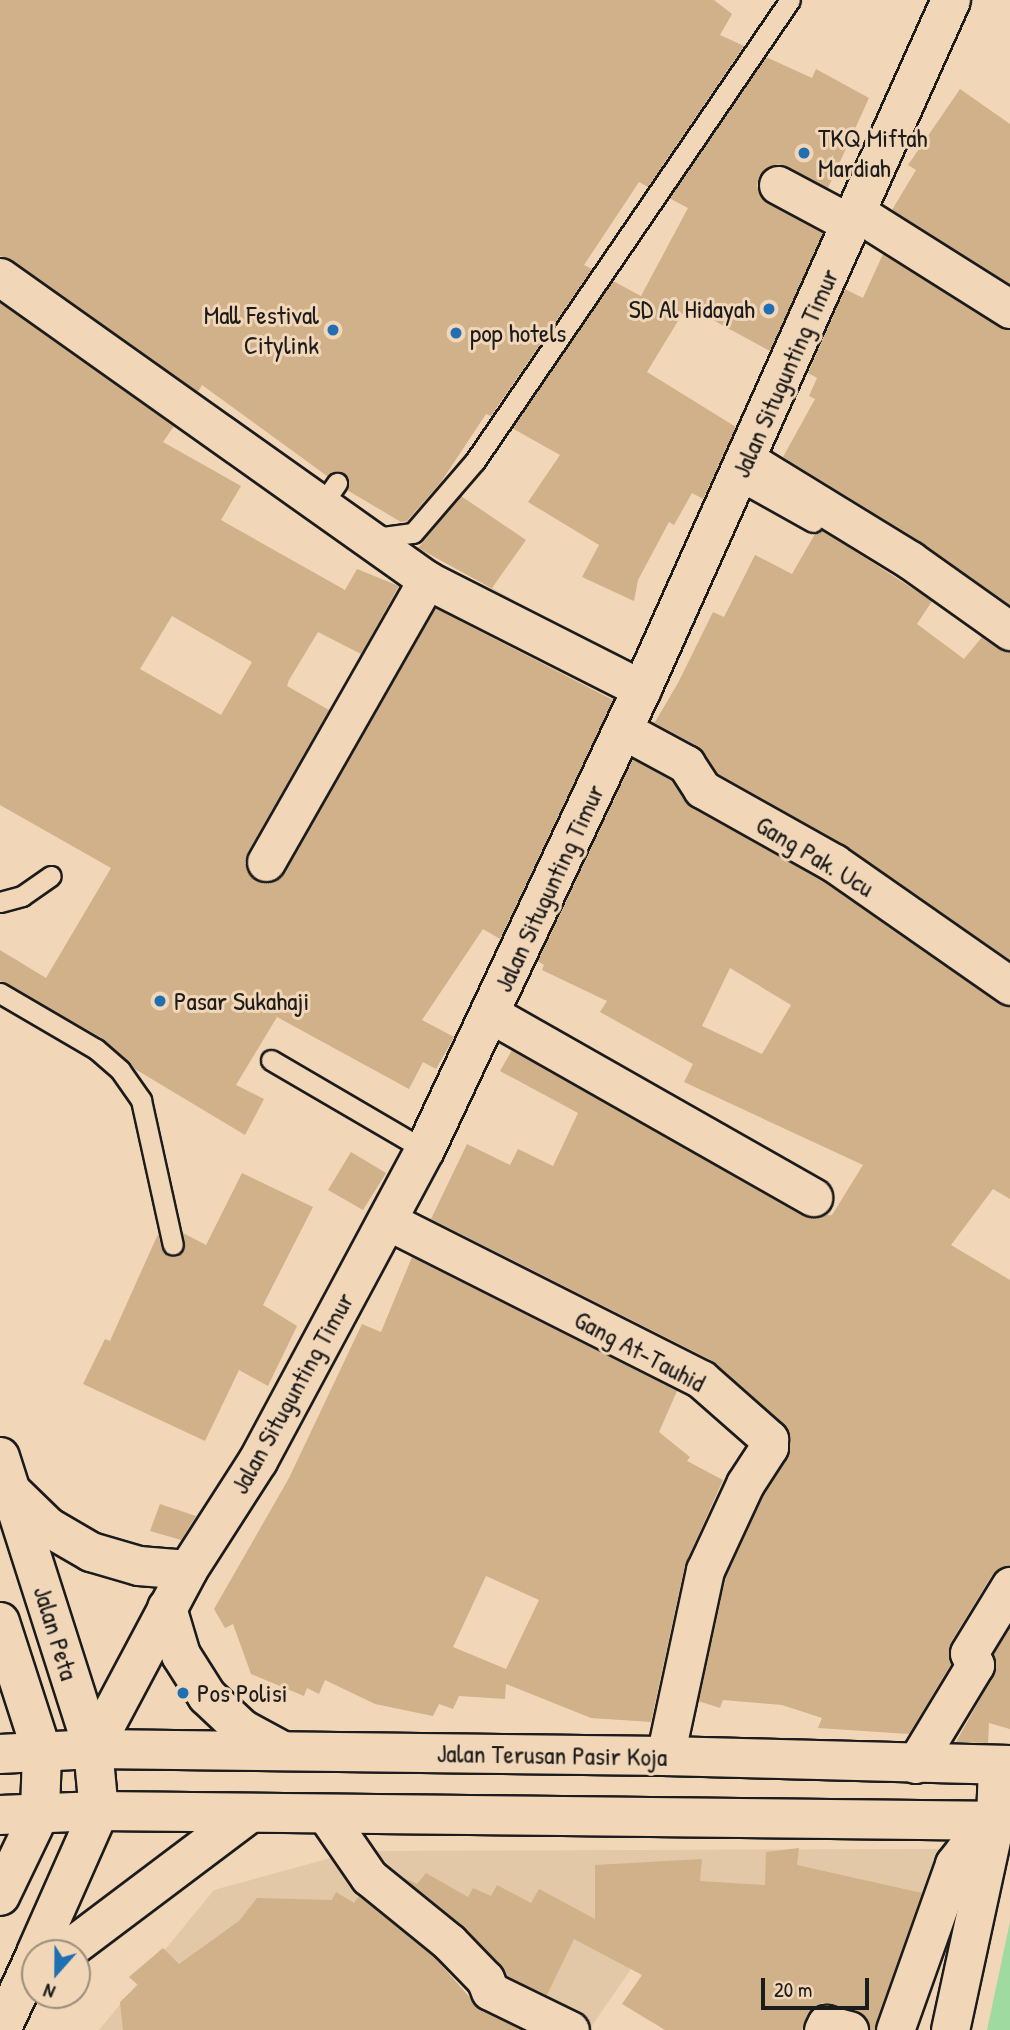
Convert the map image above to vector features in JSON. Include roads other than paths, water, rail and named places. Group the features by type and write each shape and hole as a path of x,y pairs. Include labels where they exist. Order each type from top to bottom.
{"main road":[{"name":"Jalan Situgunting Timur","path":"93,1749 188,1570 258,1461 425,1150 642,690 951,0"},
{"name":"Jalan Peta","path":"0,1457 93,1749 99,1811"},
{"path":"13,1493 48,1527 91,1552 139,1566 188,1570"},
{"path":"167,1608 181,1655 207,1696 242,1729 286,1752"},
{"name":"Jalan Peta","path":"0,1624 42,1752 40,1813"},
{"name":"Jalan Terusan Pasir Koja","path":"0,1754 93,1749 665,1756 1004,1765"},
{"path":"44,1939 99,1811"},
{"path":"0,1815 99,1811 998,1827"},
{"path":"0,1896 40,1813"},
{"path":"83,1939 247,1815"},
{"path":"5,2028 21,1992"}],"street":[{"path":"778,185 854,218 1010,309"},
{"path":"0,277 427,580 642,690"},
{"path":"742,470 910,560 1010,631"},
{"path":"266,862 427,580"},
{"name":"Gang Pak. Ucu","path":"623,730 686,764 702,789 834,863 1010,986"},
{"path":"489,1013 813,1197"},
{"name":"Gang At-Tauhid","path":"388,1221 701,1379 769,1439 769,1447 745,1484 705,1570 665,1756"},
{"path":"915,1764 975,1665 969,1653 1010,1586"},
{"path":"950,2030 998,1827 1004,1765"},
{"path":"327,1816 369,1877 449,1942 485,1979 490,1991 570,2030"},
{"path":"895,2030 954,1864 964,1851 998,1827"},
{"path":"823,2030 826,2024 849,2030"}],"lane":[{"path":"0,269 325,500 383,537 413,533 475,461 790,0"},
{"path":"742,470 813,522"},
{"path":"325,500 337,483"},
{"path":"0,902 22,896 51,876"},
{"path":"0,993 96,1048 141,1100 173,1245"},
{"path":"271,1060 425,1150"}],"place":[{"name":"TKQ Miftah Mardiah","path":"804,153"},
{"name":"SD Al Hidayah","path":"769,309"},
{"name":"Mall Festival Citylink","path":"333,330"},
{"name":"pop hotels","path":"456,333"},
{"name":"Pasar Sukahaji","path":"160,1001"},
{"name":"Pos Polisi","path":"183,1693"}]}
